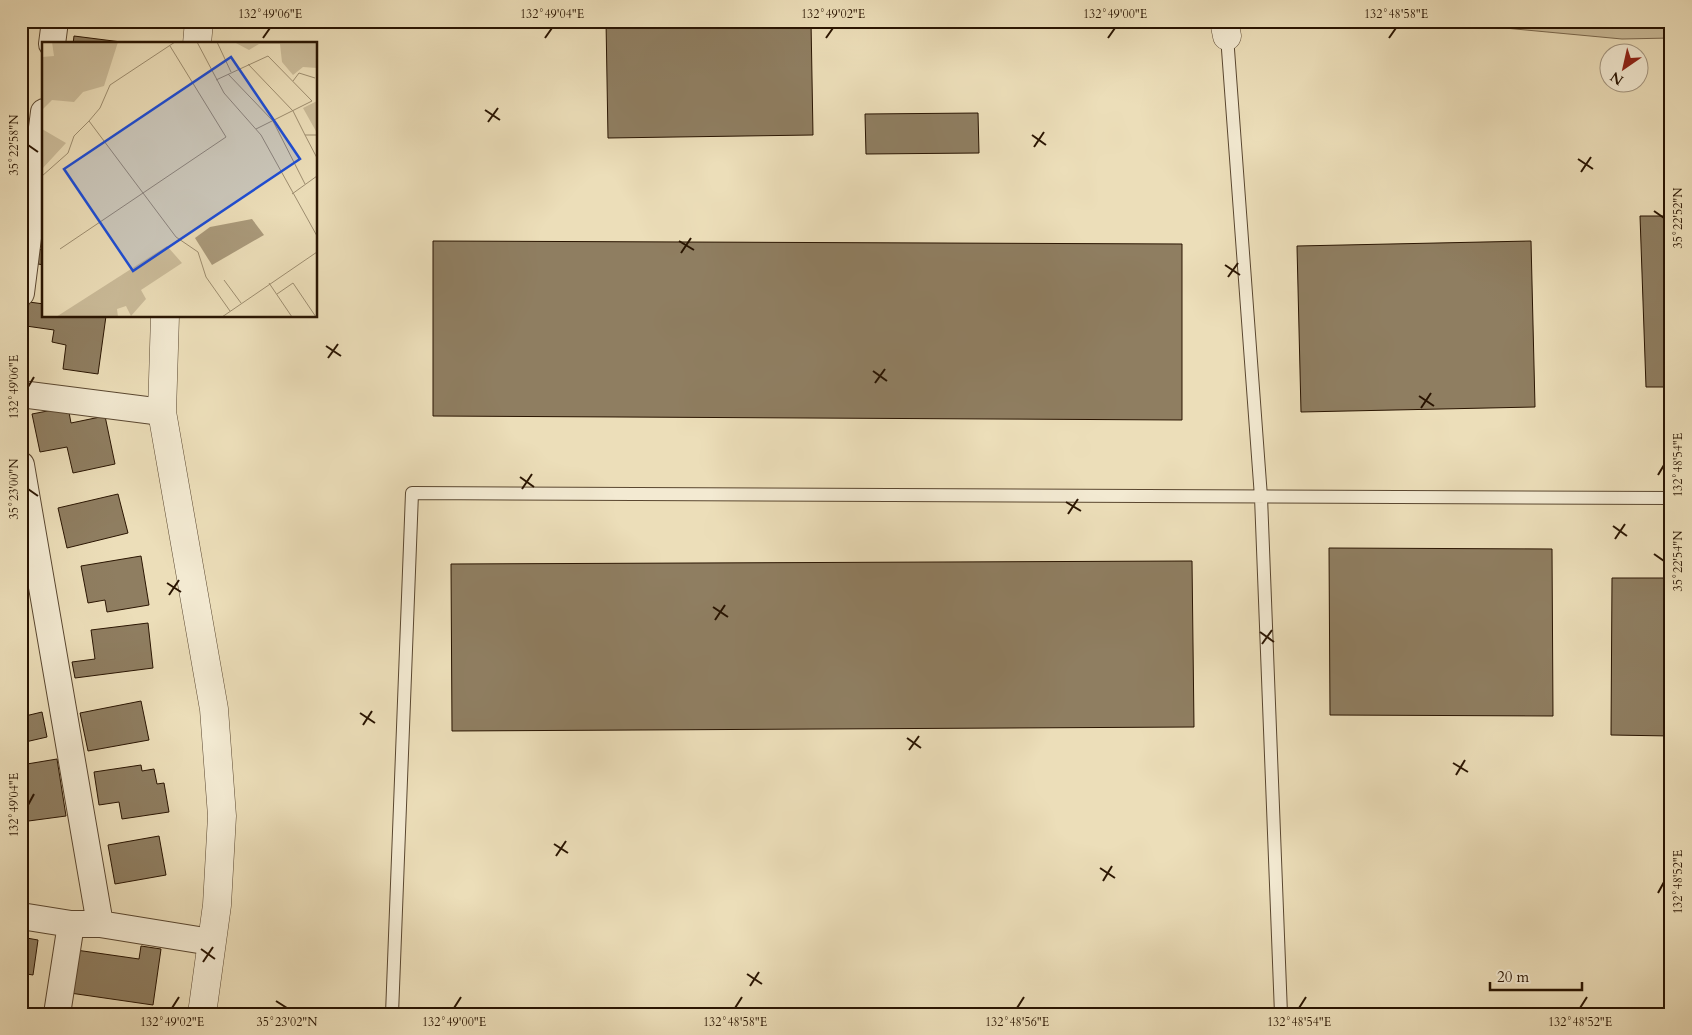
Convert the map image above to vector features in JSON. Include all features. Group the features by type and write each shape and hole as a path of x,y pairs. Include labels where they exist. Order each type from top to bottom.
{"street":[{"path":"52,42 55,21"},
{"path":"197,42 199,21"},
{"path":"21,293 42,128"},
{"path":"165,318 162,412 214,710 222,816 216,905 202,1014"},
{"path":"21,394 162,412"},
{"path":"21,465 100,924"},
{"path":"21,916 71,924 100,924 211,942"},
{"path":"57,1014 71,924"}],"lane":[{"path":"1226,29 1261,497 1281,1014"},
{"path":"392,1014 412,493 1671,498"}],"shaded area":[{"path":"1430,21 1671,21 1671,38 1622,39"}],"building":[{"path":"606,21 811,21 813,135 608,138"},
{"path":"74,36 121,42 73,42"},
{"path":"978,113 979,153 866,154 865,114"},
{"path":"1640,216 1671,216 1671,387 1646,387"},
{"path":"433,241 1182,244 1182,420 433,416"},
{"path":"1531,241 1535,407 1301,412 1297,246"},
{"path":"35,249 42,250 42,265 32,263"},
{"path":"29,302 42,304 42,318 106,318 98,374 63,369 66,345 52,342 54,330 26,326"},
{"path":"68,407 71,423 105,416 115,464 73,473 67,447 40,452 32,414"},
{"path":"118,494 128,533 67,548 58,508"},
{"path":"1329,548 1552,549 1553,716 1330,715"},
{"path":"141,556 149,605 107,612 105,600 88,603 81,566"},
{"path":"1192,561 1194,727 452,731 451,564"},
{"path":"1612,578 1671,578 1671,736 1611,735"},
{"path":"148,623 153,668 75,678 72,662 95,659 91,630"},
{"path":"21,628 28,669 21,670"},
{"path":"141,701 149,740 88,751 80,713"},
{"path":"42,712 47,737 21,743 21,717"},
{"path":"57,759 66,816 21,822 21,774 23,774 21,765"},
{"path":"141,765 142,771 154,769 157,784 164,783 169,812 122,819 119,802 99,805 94,772"},
{"path":"159,836 166,875 115,884 108,845"},
{"path":"21,937 38,940 33,975 21,973"},
{"path":"141,946 161,949 153,1005 70,993 76,950 139,959"}]}
